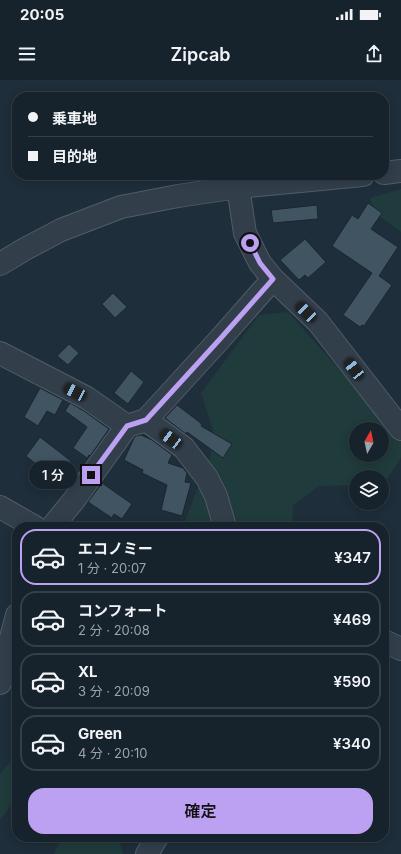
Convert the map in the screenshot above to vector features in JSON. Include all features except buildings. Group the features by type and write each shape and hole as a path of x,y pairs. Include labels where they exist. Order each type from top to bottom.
{"street":[{"path":"389,172 401,171"},
{"path":"0,264 61,230 121,207 178,196 238,187 312,180"},
{"path":"238,187 245,232 260,263 273,279 318,322 401,428"},
{"path":"56,522 136,423 220,339 273,279"},
{"path":"0,353 184,448 206,478 216,496 224,522"},
{"path":"0,507 26,522"},
{"path":"0,683 12,634"},
{"path":"389,644 401,650"},
{"path":"146,854 154,842"}],"green space":[{"path":"401,189 401,232 374,212 370,198"},
{"path":"288,312 386,422 349,422 349,462 389,462 389,426 401,439 401,458 389,476 389,470 349,470 349,485 319,486 293,505 292,522 185,522 216,440 201,393 259,315"},
{"path":"12,759 12,804 0,820 0,774"},
{"path":"60,842 120,842 123,854 54,854"}],"route":[{"path":"91,475 127,426 146,420 273,279 260,263 250,243"}]}
